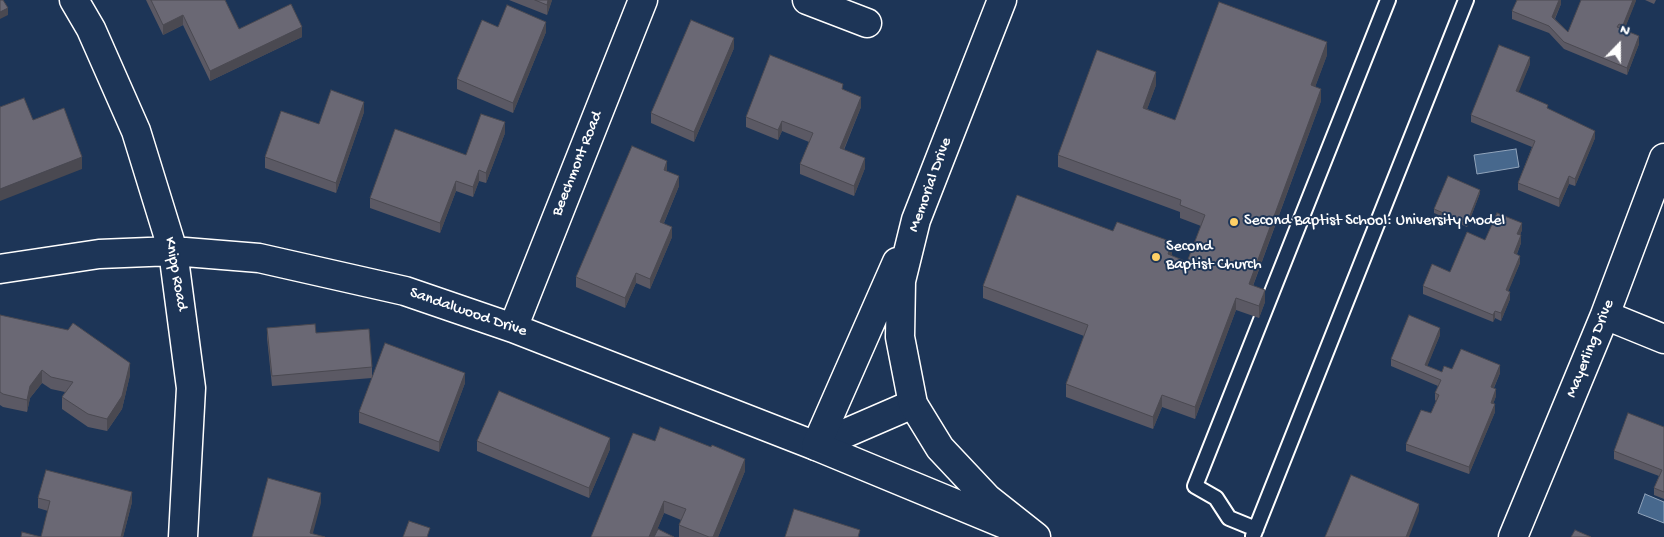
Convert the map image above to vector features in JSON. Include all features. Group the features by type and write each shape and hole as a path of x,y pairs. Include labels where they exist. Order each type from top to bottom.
{"street":[{"name":"Knipp Road","path":"74,0 91,29 136,131 174,251 191,388 183,537"},
{"name":"Beechmont Road","path":"513,328 643,0"},
{"path":"807,0 867,23"},
{"name":"Memorial Drive","path":"1002,0 916,220 901,281 900,337 913,404 940,448 988,499 1035,537"},
{"name":"Mayerling Drive","path":"1512,537 1605,315 1664,158"},
{"path":"816,446 916,220"},
{"name":"Sandalwood Drive","path":"0,269 99,254 174,251 259,258 405,291 513,328 816,446 1035,537"},
{"path":"1605,315 1664,339"},
{"path":"816,446 913,404"}],"lane":[{"path":"1388,0 1196,486 1216,498 1229,518 1254,533 1466,0"}],"water":[{"path":"1516,149 1519,167 1477,174 1474,155"},
{"path":"1645,494 1664,502 1664,523 1638,513"}],"building":[{"path":"0,0 3,0 8,8 0,12"},
{"path":"151,0 225,0 239,29 291,4 302,27 210,71 183,15 163,25"},
{"path":"535,0 548,0 547,5"},
{"path":"1517,0 1559,0 1552,17 1568,32 1581,0 1633,0 1623,25 1619,24 1617,27 1639,36 1627,68 1564,42 1549,26 1512,11"},
{"name":"Second Baptist School: University Model","path":"1219,2 1327,42 1311,85 1321,89 1249,284 1265,290 1259,306 1236,298 1195,407 1162,395 1153,417 1066,384 1088,325 983,286 1017,195 1113,231 1117,222 1172,242 1168,254 1187,262 1205,215 1180,205 1181,200 1058,155 1097,50 1156,72 1143,108 1175,120"},
{"path":"507,5 546,22 513,103 457,79 482,20 498,27"},
{"path":"691,20 734,38 694,132 651,113"},
{"path":"1499,45 1530,57 1516,91 1548,105 1547,108 1595,131 1575,179 1569,176 1559,199 1518,183 1535,141 1471,115"},
{"path":"770,55 843,84 842,89 861,97 840,148 865,158 854,186 800,164 813,133 782,121 778,130 746,117"},
{"path":"331,90 364,102 336,183 265,157 281,111 319,124"},
{"path":"24,98 33,120 64,108 82,157 0,189 0,107"},
{"path":"481,114 505,122 486,173 479,170 473,187 456,181 440,223 370,198 395,129 466,155"},
{"path":"632,146 667,161 664,170 679,176 660,222 672,227 650,279 636,273 625,298 576,277"},
{"path":"1448,176 1480,190 1467,223 1434,209"},
{"path":"1497,213 1522,223 1517,234 1521,235 1514,253 1520,256 1506,290 1510,292 1501,313 1495,311 1493,315 1423,286 1432,264 1450,272 1467,232 1485,240"},
{"path":"0,315 68,330 73,323 130,363 122,396 107,419 88,414 62,397 73,382 51,377 42,370 30,386 27,400 0,392"},
{"path":"1409,315 1440,328 1425,365 1442,372 1444,366 1452,369 1461,349 1500,365 1491,387 1496,389 1491,403 1495,404 1469,467 1406,444 1421,410 1431,413 1439,395 1435,393 1441,380 1391,359"},
{"path":"315,324 316,333 369,329 372,367 272,376 267,328"},
{"path":"385,343 465,373 439,442 359,412"},
{"path":"499,391 610,438 589,488 477,441"},
{"path":"1628,413 1664,427 1664,492 1654,488 1662,470 1614,451"},
{"path":"660,427 745,459 713,537 679,525 686,509 664,501 649,537 591,537 633,433 655,441"},
{"path":"46,470 132,492 121,537 41,537 50,501 38,498"},
{"path":"1351,475 1419,504 1406,537 1325,537"},
{"path":"268,478 321,493 310,533 325,537 252,537"},
{"path":"794,509 860,530 858,537 785,537"},
{"path":"409,521 430,528 427,537 403,537"},
{"path":"658,529 674,537 654,537"},
{"path":"1575,530 1591,537 1571,537"},
{"path":"22,532 41,537 21,537"}],"place":[{"name":"Second Baptist School: University Model","path":"1234,222"},
{"name":"Second Baptist Church","path":"1156,257"}]}
